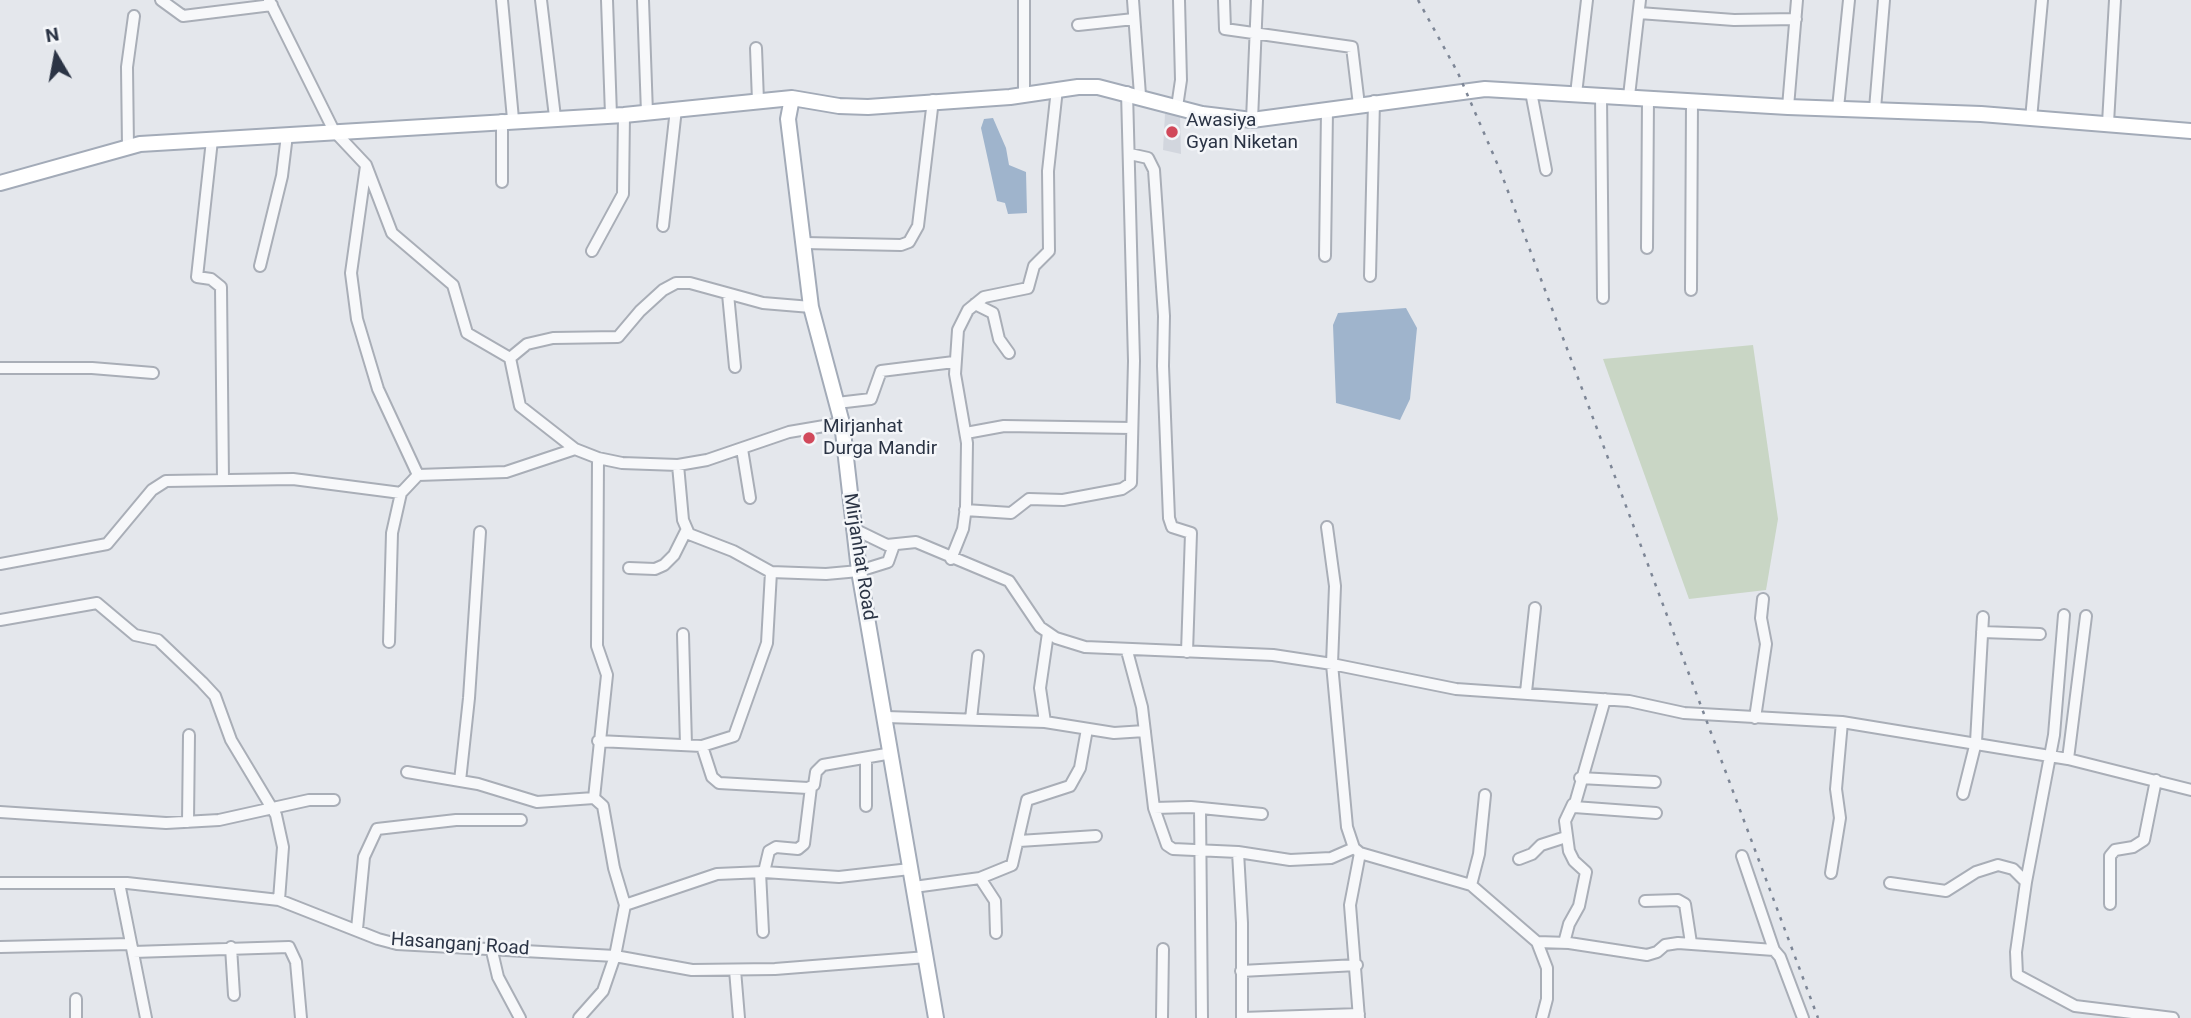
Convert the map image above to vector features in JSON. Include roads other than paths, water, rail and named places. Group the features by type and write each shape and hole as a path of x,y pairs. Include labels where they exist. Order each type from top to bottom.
{"main road":[{"path":"0,183 128,147 334,131 647,113 792,98 858,107 1098,86 1134,93 1177,107 1252,120 1463,90 1875,109 2108,123 2191,131"},
{"name":"Mirjanhat Road","path":"792,98 788,119 811,307 842,423 852,528 936,1018"}],"street":[{"path":"161,0 183,16 270,3 334,131 366,165 393,233 453,285 467,333 510,358 520,406 575,449 598,458 678,465 742,449 789,432 842,423"},
{"path":"502,0 508,120 502,182"},
{"path":"541,0 555,117"},
{"path":"592,251 623,194 607,0"},
{"path":"643,0 647,113"},
{"path":"1024,0 1024,94"},
{"path":"965,510 1011,513 1029,499 1054,501 1122,489 1130,483 1133,0"},
{"path":"1177,107 1181,80 1179,0"},
{"path":"1224,0 1225,29 1352,47 1359,105"},
{"path":"1252,120 1258,35 1257,0"},
{"path":"1576,94 1587,0"},
{"path":"1629,96 1640,0"},
{"path":"1788,107 1797,0"},
{"path":"1838,108 1849,0"},
{"path":"1875,109 1884,0"},
{"path":"2031,119 2042,0"},
{"path":"2108,123 2115,0"},
{"path":"1639,13 1734,20 1796,19"},
{"path":"128,147 127,67 134,16"},
{"path":"1079,25 1134,19"},
{"path":"756,48 758,101"},
{"path":"951,559 962,529 965,510 966,433 960,415 954,362 958,330 963,317 975,304 993,294 1026,290 1034,266 1049,251 1048,171 1057,89"},
{"path":"1531,92 1546,170"},
{"path":"1601,95 1603,298"},
{"path":"1647,248 1648,97"},
{"path":"804,243 901,245 909,242 918,226 933,100"},
{"path":"1691,290 1692,100"},
{"path":"1370,276 1374,101"},
{"path":"663,226 676,109"},
{"path":"1325,256 1327,111"},
{"path":"260,266 282,176 287,135"},
{"path":"212,140 197,277 211,279 221,286 223,480"},
{"path":"1130,154 1148,158 1154,170 1164,316 1169,518 1172,527 1191,533 1187,652"},
{"path":"366,165 352,249 351,273 357,319 378,389 418,475"},
{"path":"510,358 527,345 553,338 618,337 640,310 663,290 676,283 691,283 777,306 811,307"},
{"path":"728,294 735,367"},
{"path":"975,304 993,313 997,334 1009,353"},
{"path":"837,404 871,399 881,371 954,362"},
{"path":"0,368 92,368 153,373"},
{"path":"966,433 1004,426 1132,428"},
{"path":"389,642 392,533 401,493 418,475 506,472 575,449"},
{"path":"742,449 750,498"},
{"path":"594,798 607,675 597,646 598,458"},
{"path":"629,568 655,569 664,565 674,555 686,531 678,465"},
{"path":"0,564 107,544 158,484 293,479 401,493"},
{"path":"1238,852 1242,1018 1359,1016 1357,965 1350,905 1357,850 1347,827 1332,664 1335,586 1327,527"},
{"path":"852,528 882,543 894,545 916,542 951,559 1009,581 1018,591 1032,618 1048,633 1085,647 1127,651 1252,654 1332,664 1456,689 1629,701 1666,711 1842,722 2068,759 2191,790"},
{"path":"686,531 693,537 733,551 771,572 826,574 859,571 888,562 894,545"},
{"path":"460,781 469,698 480,533"},
{"path":"598,741 702,746 727,741 736,734 767,643 771,572"},
{"path":"1755,718 1766,643 1761,618 1763,599"},
{"path":"0,620 97,603 135,635 158,640 215,696 231,740 276,815 283,847 279,900"},
{"path":"1526,692 1535,608"},
{"path":"2064,615 2050,756 2044,777 2016,952 2018,978 2075,1006 2173,1018"},
{"path":"2068,759 2086,616"},
{"path":"1964,793 1976,742 1983,617"},
{"path":"1982,632 2040,634"},
{"path":"1045,722 1040,688 1048,633"},
{"path":"683,634 686,746"},
{"path":"1127,651 1142,707 1154,808 1167,845 1173,849 1238,852 1290,860 1338,857 1357,850 1471,885 1537,942 1547,968 1547,999 1542,1018"},
{"path":"971,719 978,656"},
{"path":"1564,943 1569,924 1579,905 1586,872 1571,857 1566,837 1566,813 1573,804 1605,699"},
{"path":"886,717 1045,722 1114,733 1145,731"},
{"path":"1831,873 1840,818 1836,789 1842,722"},
{"path":"914,887 980,878 1012,865 1019,841 1021,816 1030,797 1065,789 1072,782 1080,768 1087,729"},
{"path":"188,822 189,735"},
{"path":"702,746 712,777 719,783 811,788"},
{"path":"763,932 762,872 766,855 772,848 798,849 804,845 811,788 816,772 823,765 892,753"},
{"path":"866,759 866,806"},
{"path":"407,772 460,781 537,802 594,798 603,806 614,868 625,905 615,956 603,991 579,1018"},
{"path":"1580,778 1656,782"},
{"path":"2110,904 2110,856 2115,850 2133,848 2144,840 2156,780"},
{"path":"1471,885 1479,854 1485,795"},
{"path":"0,812 166,823 219,820 309,800 334,800"},
{"path":"1573,804 1577,808 1656,813"},
{"path":"1154,808 1200,808 1262,814"},
{"path":"1200,808 1202,1018"},
{"path":"357,929 364,857 377,829 456,820 521,820"},
{"path":"1019,841 1096,836"},
{"path":"1519,859 1532,854 1541,845 1566,837"},
{"path":"1742,856 1773,950 1780,957 1803,1018"},
{"path":"1890,883 1946,891 1976,873 1998,865 2013,869 2026,882"},
{"path":"625,905 707,876 762,872 839,877 910,869"},
{"path":"980,878 995,901 996,933"},
{"name":"Hasanganj Road","path":"0,883 120,883 279,900 397,944 491,947 615,956 692,970 735,971 927,957"},
{"path":"120,883 146,1018"},
{"path":"1645,901 1678,900 1685,904 1691,943"},
{"path":"1537,942 1564,943 1647,955 1657,952 1669,943 1773,950"},
{"path":"0,947 282,945 293,952 301,1018"},
{"path":"231,947 234,995"},
{"path":"491,947 498,977 520,1018"},
{"path":"1162,1018 1163,949"},
{"path":"1241,971 1357,965"},
{"path":"735,971 739,1018"},
{"path":"76,999 76,1018"}],"water":[{"path":"993,118 1006,148 1009,165 1026,172 1027,213 1008,214 1005,203 997,201 981,128 984,119"},
{"path":"1406,308 1417,328 1410,399 1400,420 1336,403 1333,325 1338,313"}],"railway":[{"path":"1418,0 1458,73 1500,170 1818,1018"}],"place":[{"name":"Awasiya Gyan Niketan","path":"1172,132"},
{"name":"Mirjanhat Durga Mandir","path":"809,438"}]}
